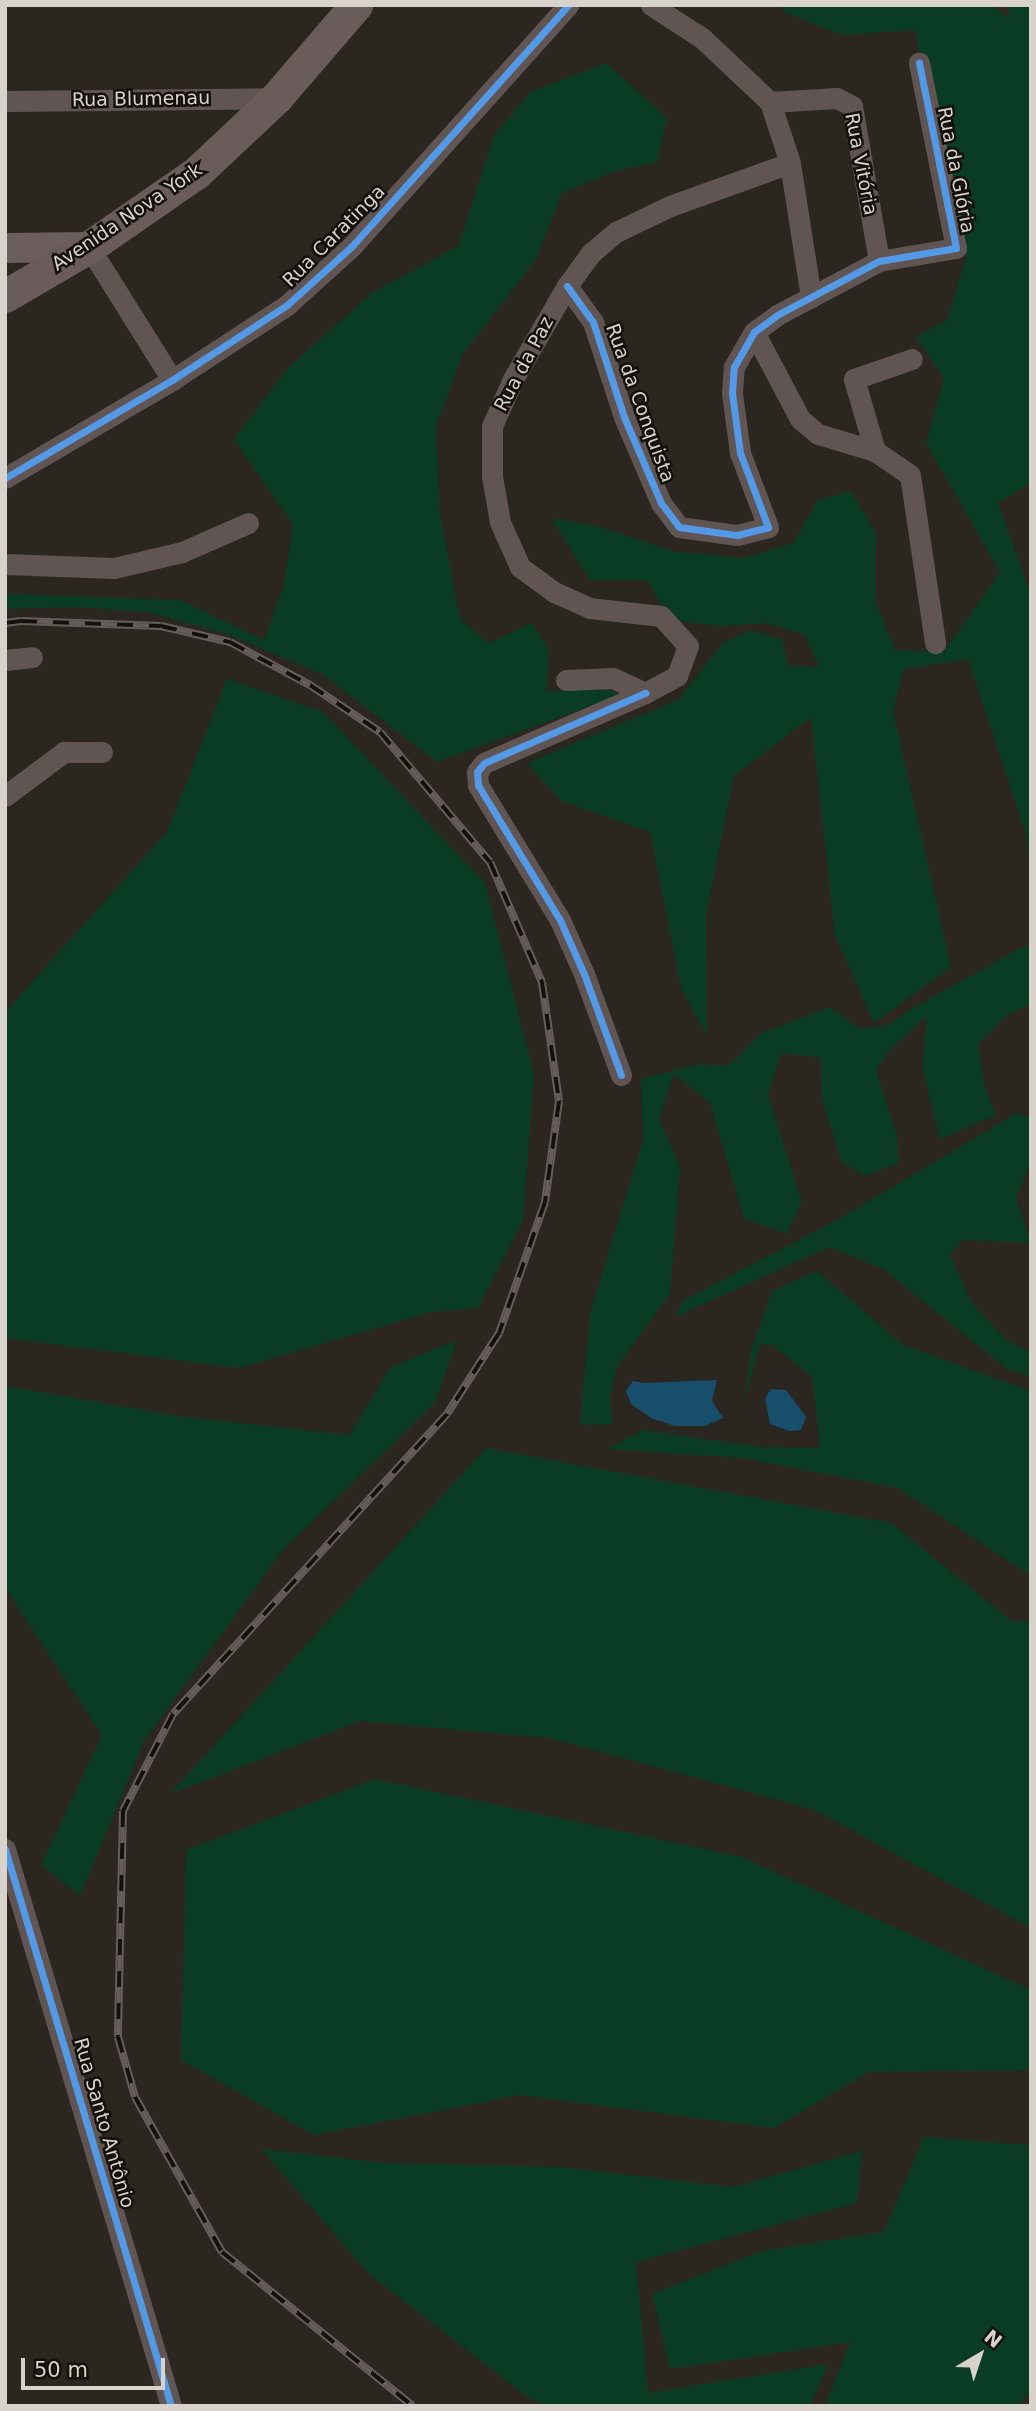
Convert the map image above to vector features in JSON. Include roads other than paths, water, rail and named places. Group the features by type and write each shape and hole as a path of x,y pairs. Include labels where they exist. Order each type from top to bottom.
{"main road":[{"name":"Avenida Nova York","path":"5,296 89,247 196,173 276,98 356,5"}],"street":[{"path":"651,5 702,38 771,102 790,163 811,297"},
{"name":"Rua Caratinga","path":"5,478 172,380 288,305 352,246 558,9"},
{"name":"Rua da Glória","path":"879,261 956,248 919,63"},
{"name":"Rua Blumenau","path":"5,101 276,98"},
{"name":"Rua Vitória","path":"771,102 837,98 852,106 879,261"},
{"name":"Rua da Paz","path":"645,693 677,676 688,646 661,616 590,608 554,592 520,567 500,522 492,477 492,426 513,379 566,286 591,253 616,232 670,206 790,163"},
{"path":"5,248 89,247 172,380"},
{"path":"879,261 776,315 754,332 800,419 818,434 875,451 909,475 935,643"},
{"name":"Rua da Conquista","path":"566,286 593,322 624,417 661,503 679,527 737,535 768,527 740,453 732,393 734,367 754,332"},
{"path":"875,451 854,379 912,359"},
{"path":"5,564 114,568 182,552 248,523"},
{"path":"5,660 32,657"},
{"path":"566,680 613,678 645,693"},
{"path":"621,1075 584,974 560,920 478,785 477,772 484,763 645,693"},
{"path":"5,796 64,752 102,752"},
{"name":"Rua Santo Antônio","path":"5,1849 14,1904 171,2406"}],"water":[{"path":"717,1380 712,1401 723,1418 705,1426 675,1426 651,1418 631,1404 626,1391 633,1381 644,1383"},
{"path":"771,1389 786,1390 806,1417 801,1430 789,1431 770,1424 765,1398"}],"railway":[{"path":"5,623 21,621 161,626 230,642 310,685 380,732 490,862 542,982 559,1101 545,1202 499,1333 447,1414 173,1714 123,1811 118,2037 135,2097 222,2252 413,2406"}]}
